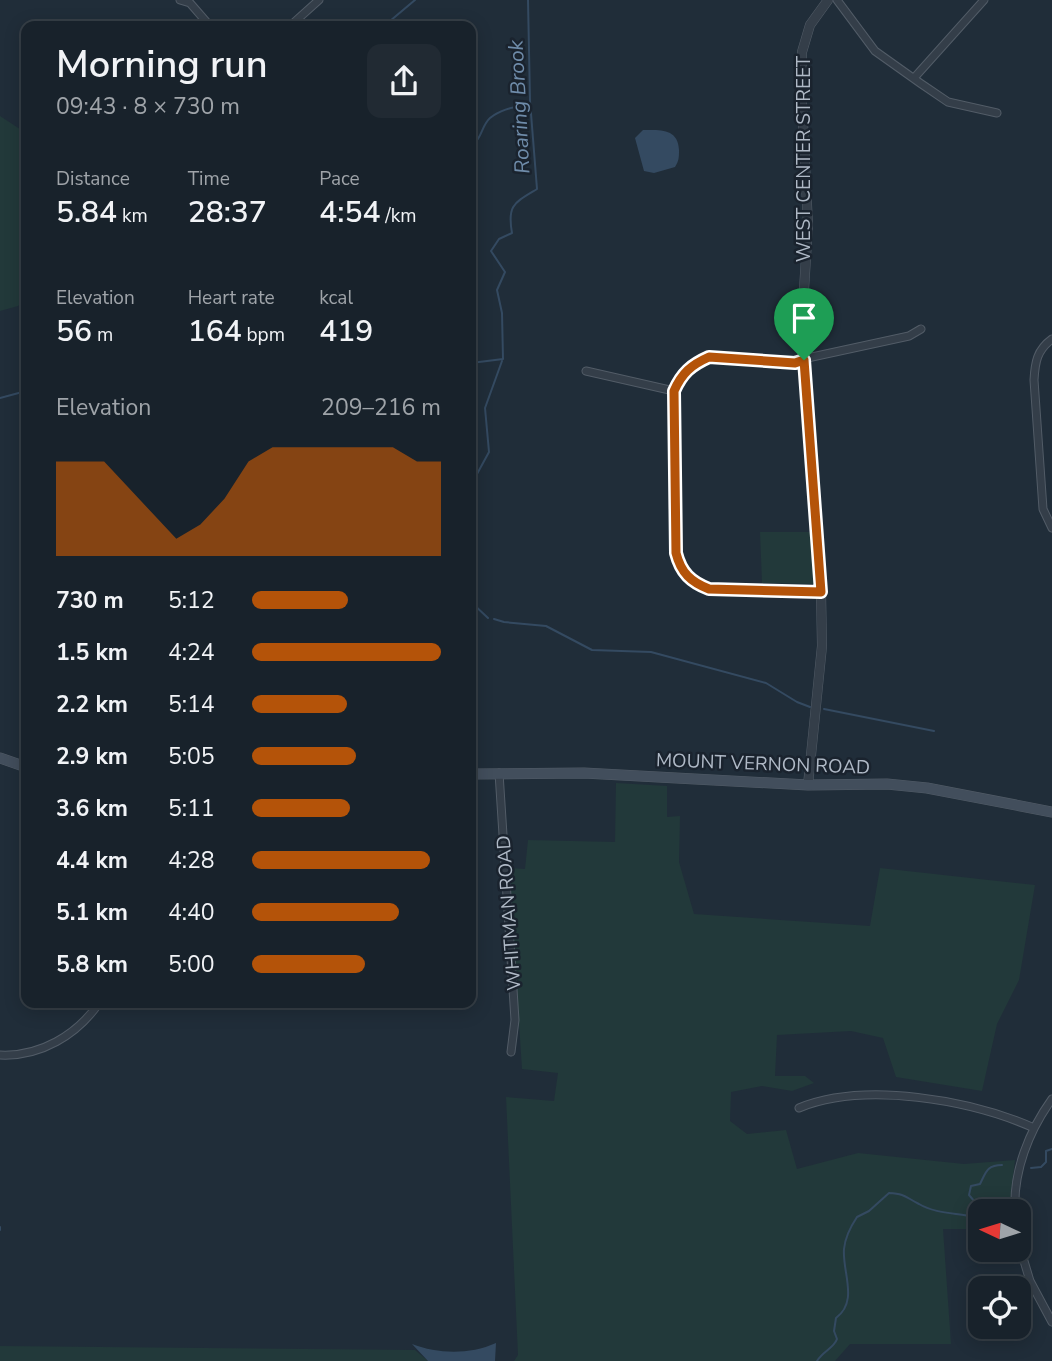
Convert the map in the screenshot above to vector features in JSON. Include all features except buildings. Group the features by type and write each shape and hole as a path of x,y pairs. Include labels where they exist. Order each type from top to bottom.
{"main road":[{"path":"0,758 21,765"},
{"name":"MOUNT VERNON ROAD","path":"476,774 584,773 808,785 887,784 928,788 1052,812"}],"street":[{"path":"180,0 190,3 206,21"},
{"path":"296,21 319,0"},
{"name":"WEST CENTER STREET","path":"808,785 822,646 821,592 804,360 802,296 808,225 802,52 810,25 828,0"},
{"path":"837,0 875,51 948,102 997,113"},
{"path":"914,78 984,0"},
{"path":"821,592 709,589 694,583 685,574 676,553 674,391 681,375 694,363 709,357 788,363 892,341 921,329"},
{"path":"1052,338 1039,350 1034,380 1043,509 1052,528"},
{"path":"586,371 674,391"},
{"name":"WHITMAN ROAD","path":"499,773 515,1020 511,1052"},
{"path":"0,1055 22,1053 58,1042 77,1029 95,1008"},
{"path":"799,1108 815,1102 891,1095 996,1112 1034,1128"},
{"path":"1016,1199 1024,1152 1034,1128 1052,1099"},
{"path":"1024,1262 1030,1281 1052,1322"}],"green space":[{"path":"0,116 21,130 21,303 0,311"},
{"path":"760,532 813,532 816,584 762,583"},
{"path":"616,783 667,786 667,817 680,816 679,862 694,914 870,926 880,868 1035,885 1019,980 997,1024 982,1091 896,1077 883,1038 851,1031 777,1035 775,1076 805,1076 814,1083 792,1091 762,1086 731,1092 730,1121 747,1134 786,1130 797,1169 858,1153 964,1164 1015,1160 1010,1199 968,1199 968,1229 943,1229 951,1344 850,1344 835,1361 514,1361 518,1355 506,1097 554,1101 558,1073 522,1069 509,868 525,869 528,840 615,842"},
{"path":"0,1346 415,1350 428,1361 0,1361"}],"water":[{"path":"643,130 672,134 678,143 679,152 675,167 654,173 644,171 635,138"},
{"path":"496,1343 495,1361 428,1361 412,1344 432,1350 454,1352 475,1350"}],"waterway":[{"path":"390,21 415,0"},
{"name":"Roaring Brook","path":"476,362 503,359 502,313 497,290 505,272 491,251 499,239 512,233 511,216 514,206 537,189 530,101 528,0"},
{"path":"476,142 494,115 528,104"},
{"path":"476,476 489,452 485,408 502,361"},
{"name":"Roaring Brook","path":"0,398 21,392"},
{"path":"476,607 488,618"},
{"path":"494,619 546,626 592,650 651,652 766,683 810,707"},
{"path":"824,709 934,731"},
{"path":"1031,1168 1041,1167 1046,1162 1046,1151 1052,1149"},
{"path":"817,1361 837,1339 834,1331 836,1318 843,1311 848,1295 845,1245 857,1217 869,1211 889,1193 902,1195 931,1209 969,1216 975,1212 975,1202 969,1195 971,1186 980,1184 990,1168 1002,1165"}],"route":[{"path":"709,357 795,363 804,360 821,592 709,589 694,583 679,565 676,553 674,391 681,375 694,363 709,357"}]}
